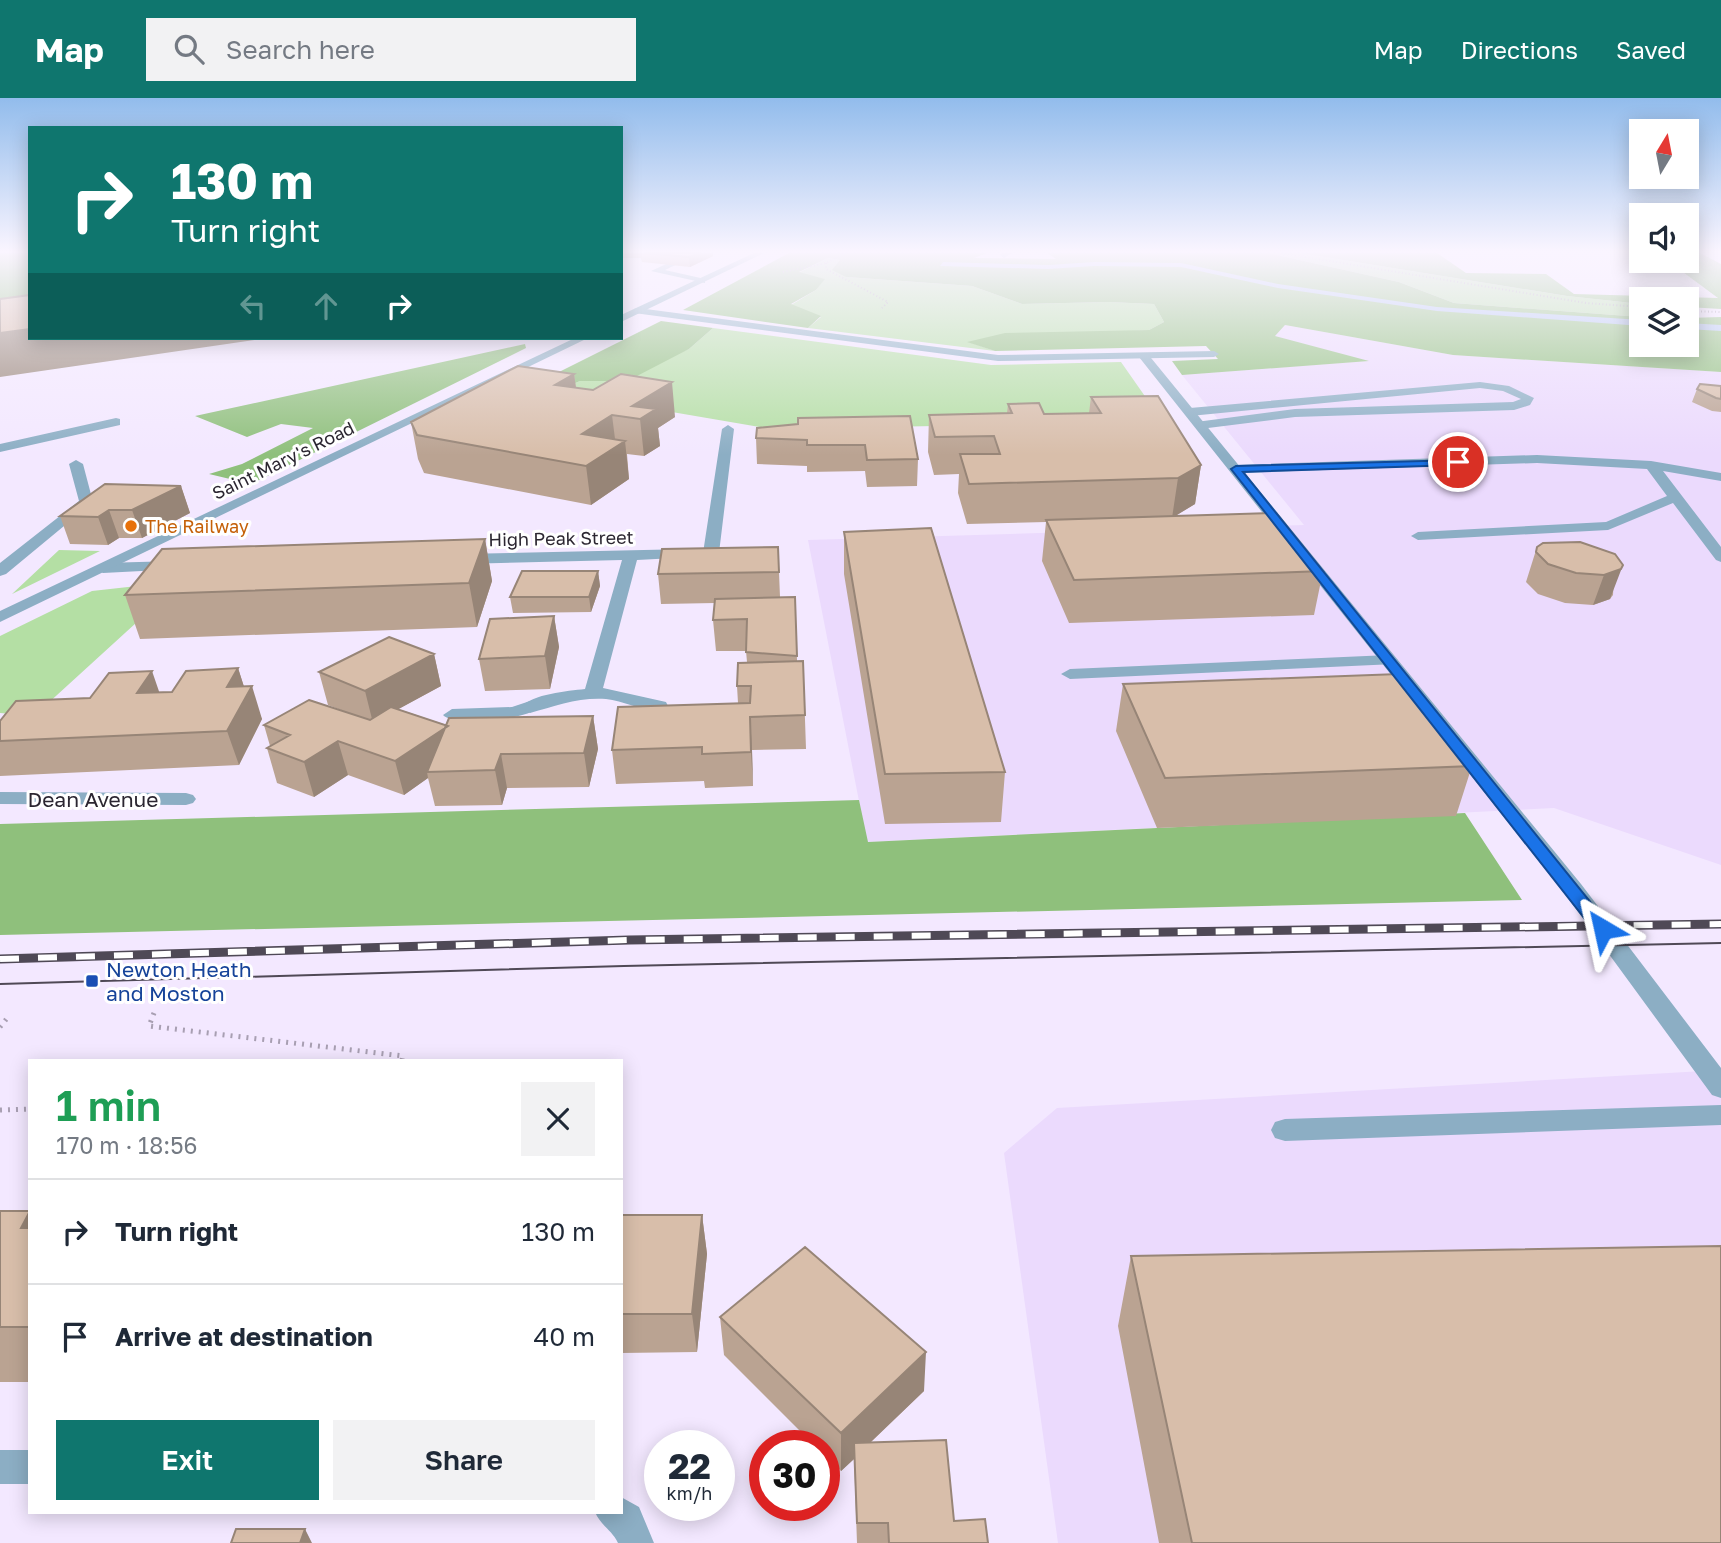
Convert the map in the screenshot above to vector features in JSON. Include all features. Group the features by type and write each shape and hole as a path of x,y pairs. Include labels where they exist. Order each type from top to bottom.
{"street":[{"path":"710,320 998,358 1214,354"},
{"name":"Saint Mary's Road","path":"0,617 579,340"},
{"path":"1143,355 1573,889 1721,1088"},
{"path":"1480,385 1505,387 1528,398 1526,402 1514,406 1195,419 1480,385"},
{"path":"0,448 116,422"},
{"name":"High Peak Street","path":"450,559 716,553 728,429"},
{"path":"1236,469 1537,459 1651,466 1721,477"},
{"path":"0,571 86,502 76,464"},
{"path":"1651,466 1721,557"},
{"path":"1418,536 1608,526 1675,497"},
{"path":"593,691 631,555"},
{"path":"103,568 187,566"},
{"path":"1070,674 1389,660"},
{"path":"452,715 514,713 593,691 622,694 659,706"},
{"name":"Dean Avenue","path":"0,798 186,799"},
{"path":"1285,1130 1721,1115"},
{"path":"0,1467 28,1467"},
{"path":"616,1514 626,1520 636,1543"}],"path":[{"path":"155,1013 149,1026 403,1056 402,1059"},
{"path":"0,1027 8,1017"},
{"path":"0,1110 28,1109"}],"shaded area":[{"path":"1285,325 1453,355 1721,372 1721,865 1554,808 867,842 808,540 1304,525 1182,375 1367,361 1274,336"},
{"path":"1721,1070 1721,1543 1058,1543 1004,1153 1057,1108"}],"green space":[{"path":"755,320 816,320 808,328"},
{"path":"817,320 1164,322 1149,330 969,342 995,351 808,328"},
{"path":"1163,320 1629,320 1629,357 1699,357 1699,320 1721,320 1721,372 1453,355 1285,325 1275,336 1369,361 1182,375 1172,361 1218,359 1206,346 995,351 967,342 1005,333 1149,330"},
{"path":"661,321 713,328 689,349 635,377 580,381 555,392 529,387"},
{"path":"713,328 991,365 1121,362 1163,422 771,429 555,392 580,381 608,381 689,349"},
{"path":"525,344 526,348 251,484 209,474 242,464 313,428 281,424 247,437 195,416"},
{"path":"59,550 100,551 12,594"},
{"path":"182,581 34,716 0,713 0,636 92,591"},
{"path":"859,800 868,842 1465,813 1522,900 0,935 0,824"}],"building":[{"path":"0,320 28,320 28,329 0,333"},
{"path":"518,366 574,374 555,385 593,390 621,374 672,382 632,406 656,409 640,419 612,415 582,434 625,441 586,466 417,435 411,422"},
{"path":"1700,384 1721,386 1721,399 1697,389"},
{"path":"1158,396 1201,465 1178,478 969,484 960,454 1000,454 994,436 935,437 929,415 1012,413 1008,404 1039,403 1044,414 1101,413 1091,397"},
{"path":"910,416 918,459 867,460 865,445 807,445 807,440 756,438 757,428 798,424 798,418"},
{"path":"105,484 181,486 132,510 109,510 98,517 60,516"},
{"path":"1276,513 1323,571 1074,580 1046,520"},
{"path":"931,528 1005,772 885,774 844,532"},
{"path":"485,539 469,583 125,595 162,549"},
{"path":"1580,542 1615,554 1623,565 1621,569 1604,575 1576,573 1548,564 1536,552 1537,547 1543,543"},
{"path":"778,547 779,572 658,574 662,549"},
{"path":"522,571 598,571 589,597 510,597"},
{"path":"795,597 797,656 746,652 747,619 713,620 715,599"},
{"path":"554,616 545,656 479,659 490,619"},
{"path":"389,637 434,654 365,691 319,672"},
{"path":"803,661 805,715 750,717 751,752 702,754 702,747 612,750 618,707 750,703 751,686 737,686 738,663"},
{"path":"238,668 227,687 252,686 227,731 0,741 0,721 16,701 90,698 109,673 152,671 137,693 172,692 186,671"},
{"path":"1399,674 1472,766 1165,778 1123,684"},
{"path":"309,700 370,720 391,707 448,726 395,761 338,741 304,762 267,748 290,735 264,725"},
{"path":"593,716 584,753 501,754 495,770 427,772 449,718"},
{"path":"0,1211 28,1211 21,1228 28,1228 28,1327 0,1327"},
{"path":"623,1215 702,1215 692,1314 623,1314"},
{"path":"1721,1246 1721,1543 1192,1543 1131,1256"},
{"path":"805,1247 926,1352 841,1433 720,1317"},
{"path":"946,1440 954,1521 985,1519 988,1543 889,1543 888,1523 857,1523 854,1443"},
{"path":"236,1529 305,1529 300,1543 231,1543"}],"waterway":[{"path":"1604,320 1629,322"},
{"path":"1699,327 1721,328"}],"tram line":[{"path":"0,984 624,966 1721,943"}],"railway":[{"path":"0,959 629,940 1721,924"}],"place":[{"name":"The Railway","path":"131,526"},
{"name":"Newton Heath and Moston","path":"92,981"}],"route":[{"path":"1458,462 1236,469 1603,929"}]}
